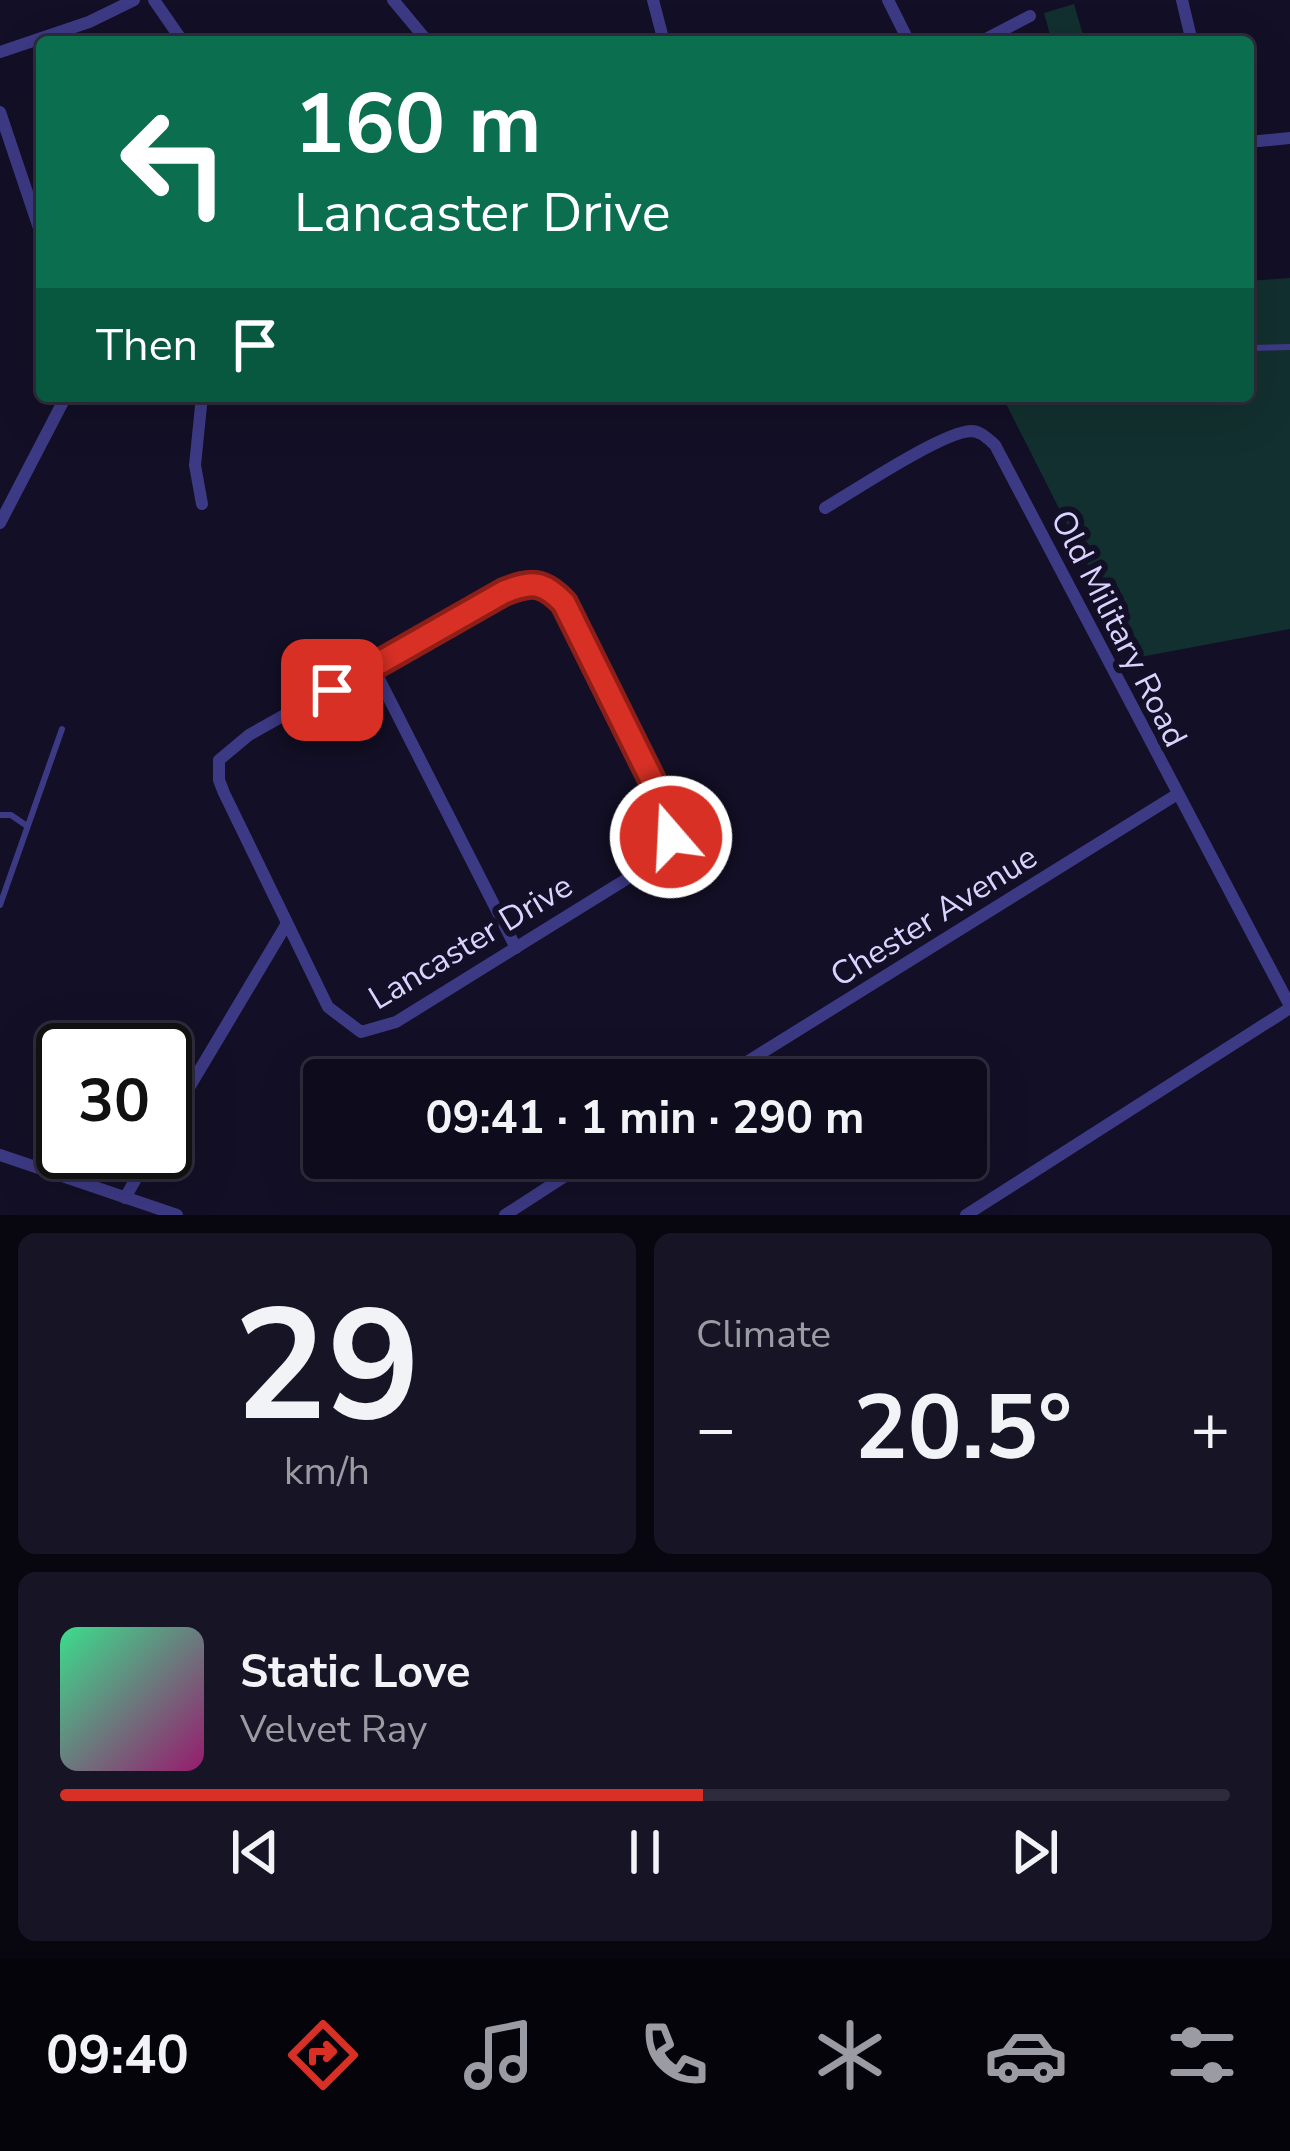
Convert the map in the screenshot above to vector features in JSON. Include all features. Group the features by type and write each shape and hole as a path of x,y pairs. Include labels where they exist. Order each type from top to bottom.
{"street":[{"path":"47,36 134,0"},
{"path":"154,0 179,36"},
{"path":"393,0 423,36"},
{"path":"653,0 662,36"},
{"path":"888,0 906,36"},
{"path":"1182,0 1191,36"},
{"path":"992,36 1030,16"},
{"path":"0,52 36,40"},
{"path":"0,112 36,219"},
{"path":"1254,141 1290,138"},
{"path":"0,523 63,402"},
{"path":"201,402 195,465 202,505"},
{"name":"Old Military Road","path":"825,508 968,431 984,435 995,445 1290,1007"},
{"name":"Lancaster Drive","path":"543,584 564,603 667,810 671,837 654,862 396,1022 361,1032 328,1007 286,925 224,794 219,760 249,735 522,585 543,584"},
{"path":"373,667 516,948"},
{"name":"Chester Avenue","path":"752,1059 1176,795"},
{"path":"192,1083 286,925"},
{"path":"966,1215 1290,1007"},
{"path":"0,1155 177,1215"},
{"path":"125,1198 136,1179"},
{"path":"505,1215 561,1179"}],"lane":[{"path":"1254,348 1290,347"},
{"path":"0,905 62,728"},
{"path":"0,815 11,815 27,826"}],"green space":[{"path":"1074,4 1083,36 1050,36 1044,13"},
{"path":"1290,278 1290,629 1135,658 1005,402 1254,402 1254,281"}],"route":[{"path":"332,690 504,592 543,584 564,603 667,810 671,837"}]}
